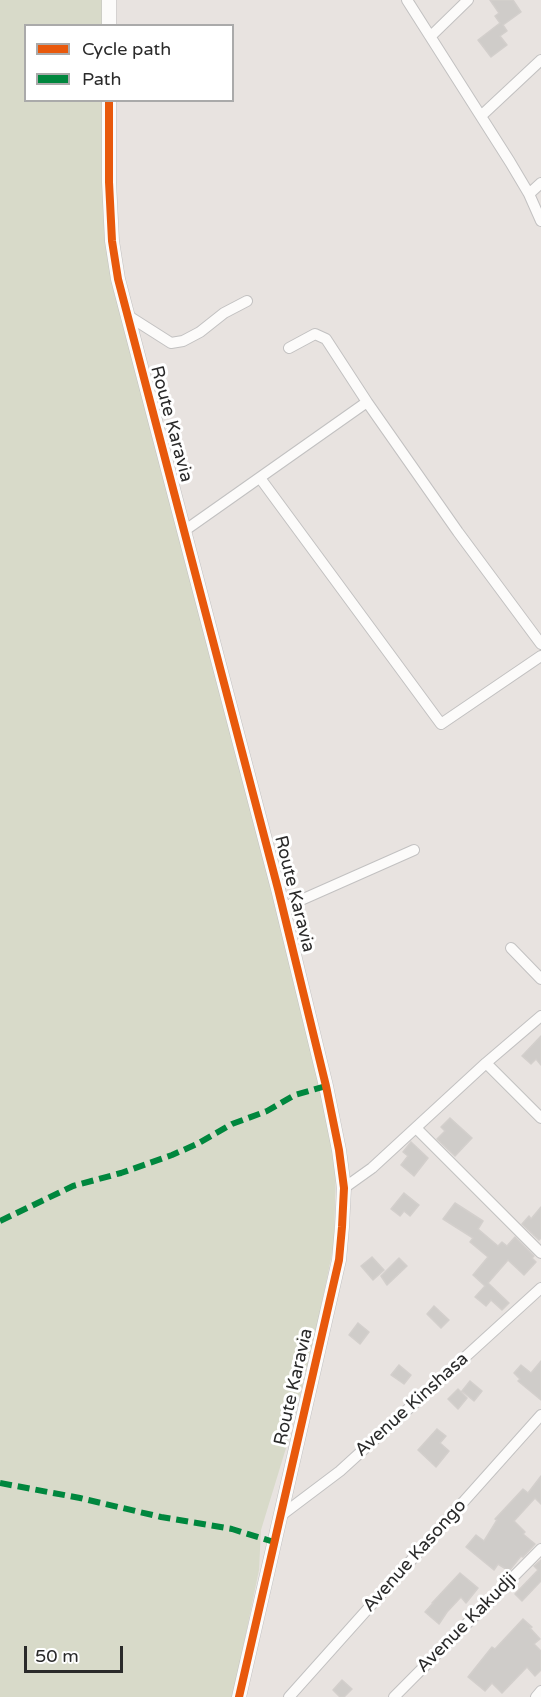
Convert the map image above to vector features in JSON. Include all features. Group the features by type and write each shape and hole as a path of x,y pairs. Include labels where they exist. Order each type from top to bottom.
{"street":[{"path":"109,0 109,24"},
{"path":"407,0 529,194 541,221"},
{"path":"431,36 468,0"},
{"path":"481,116 541,60"},
{"name":"Route Karavia","path":"109,102 109,182 112,241 118,279 283,908 326,1086 344,1188 339,1260 239,1697"},
{"path":"529,194 541,183"},
{"path":"127,315 171,343 183,341 200,332 224,313 247,301"},
{"path":"289,348 315,334 326,339 458,532 541,644"},
{"path":"184,531 367,402"},
{"path":"260,478 441,724 541,656"},
{"path":"283,908 414,850"},
{"path":"511,948 541,979"},
{"path":"344,1188 372,1168 486,1063 541,1017"},
{"path":"486,1063 541,1118"},
{"path":"416,1128 541,1253"},
{"name":"Avenue Kinshasa","path":"279,1517 340,1470 541,1288"},
{"name":"Avenue Kasongo","path":"289,1697 541,1415"},
{"name":"Avenue Kakudji","path":"394,1697 541,1549"},
{"path":"536,1697 541,1691"}],"green space":[{"path":"0,0 103,0 102,24 24,24 24,102 102,102 102,172 113,276 262,848 317,1071 336,1169 334,1244 314,1341 286,1448 261,1530 259,1570 233,1697 0,1697"}],"building":[{"path":"490,0 513,0 521,12 503,25 507,31 500,36 507,45 491,57 478,40 500,23 495,16 499,13"},
{"path":"541,1036 541,1065 536,1059 531,1064 522,1056"},
{"path":"450,1118 472,1138 455,1156 437,1139 445,1131 441,1127"},
{"path":"411,1142 428,1158 414,1176 401,1165 408,1156 403,1152"},
{"path":"404,1193 419,1205 410,1216 404,1211 400,1216 391,1209"},
{"path":"455,1203 483,1221 478,1229 498,1246 502,1242 507,1246 515,1237 534,1256 532,1258 536,1262 524,1275 508,1260 488,1283 509,1303 502,1310 491,1300 486,1306 475,1297 485,1286 473,1275 488,1257 470,1242 473,1238 443,1219"},
{"path":"541,1207 541,1238 539,1240 522,1224 529,1216 531,1219"},
{"path":"372,1257 384,1270 373,1280 361,1266"},
{"path":"399,1258 407,1266 387,1285 381,1276"},
{"path":"434,1306 449,1320 441,1328 427,1314"},
{"path":"358,1323 369,1332 360,1344 349,1335"},
{"path":"541,1361 541,1400 518,1381 520,1379 514,1373 521,1365 531,1373"},
{"path":"399,1365 411,1375 404,1384 391,1375"},
{"path":"470,1381 482,1391 474,1401 462,1391"},
{"path":"458,1389 467,1398 458,1409 448,1399"},
{"path":"437,1429 446,1436 440,1443 449,1451 436,1467 418,1450"},
{"path":"541,1476 541,1504 535,1498 514,1521 525,1532 523,1534 535,1544 509,1571 498,1564 494,1570 466,1547 476,1535 484,1541 497,1520 495,1519 523,1489 528,1493"},
{"path":"541,1560 541,1581 522,1601 515,1594 538,1570 534,1566"},
{"path":"460,1573 478,1588 466,1603 461,1597 439,1624 425,1612"},
{"path":"523,1619 540,1639 534,1644 541,1651 541,1670 535,1676 527,1667 502,1693 492,1683 485,1691 468,1677 492,1647 495,1649"},
{"path":"342,1680 352,1689 344,1697 340,1697 333,1690"}],"marked path":[{"path":"0,1221 73,1186 121,1173 172,1155 232,1124 267,1111 295,1095 326,1086"},
{"path":"0,1483 80,1498 161,1517 232,1529 274,1542"}],"cycle path":[{"path":"109,102 109,182 112,241 118,279 278,889 326,1086 344,1188 339,1260 239,1697"}]}
